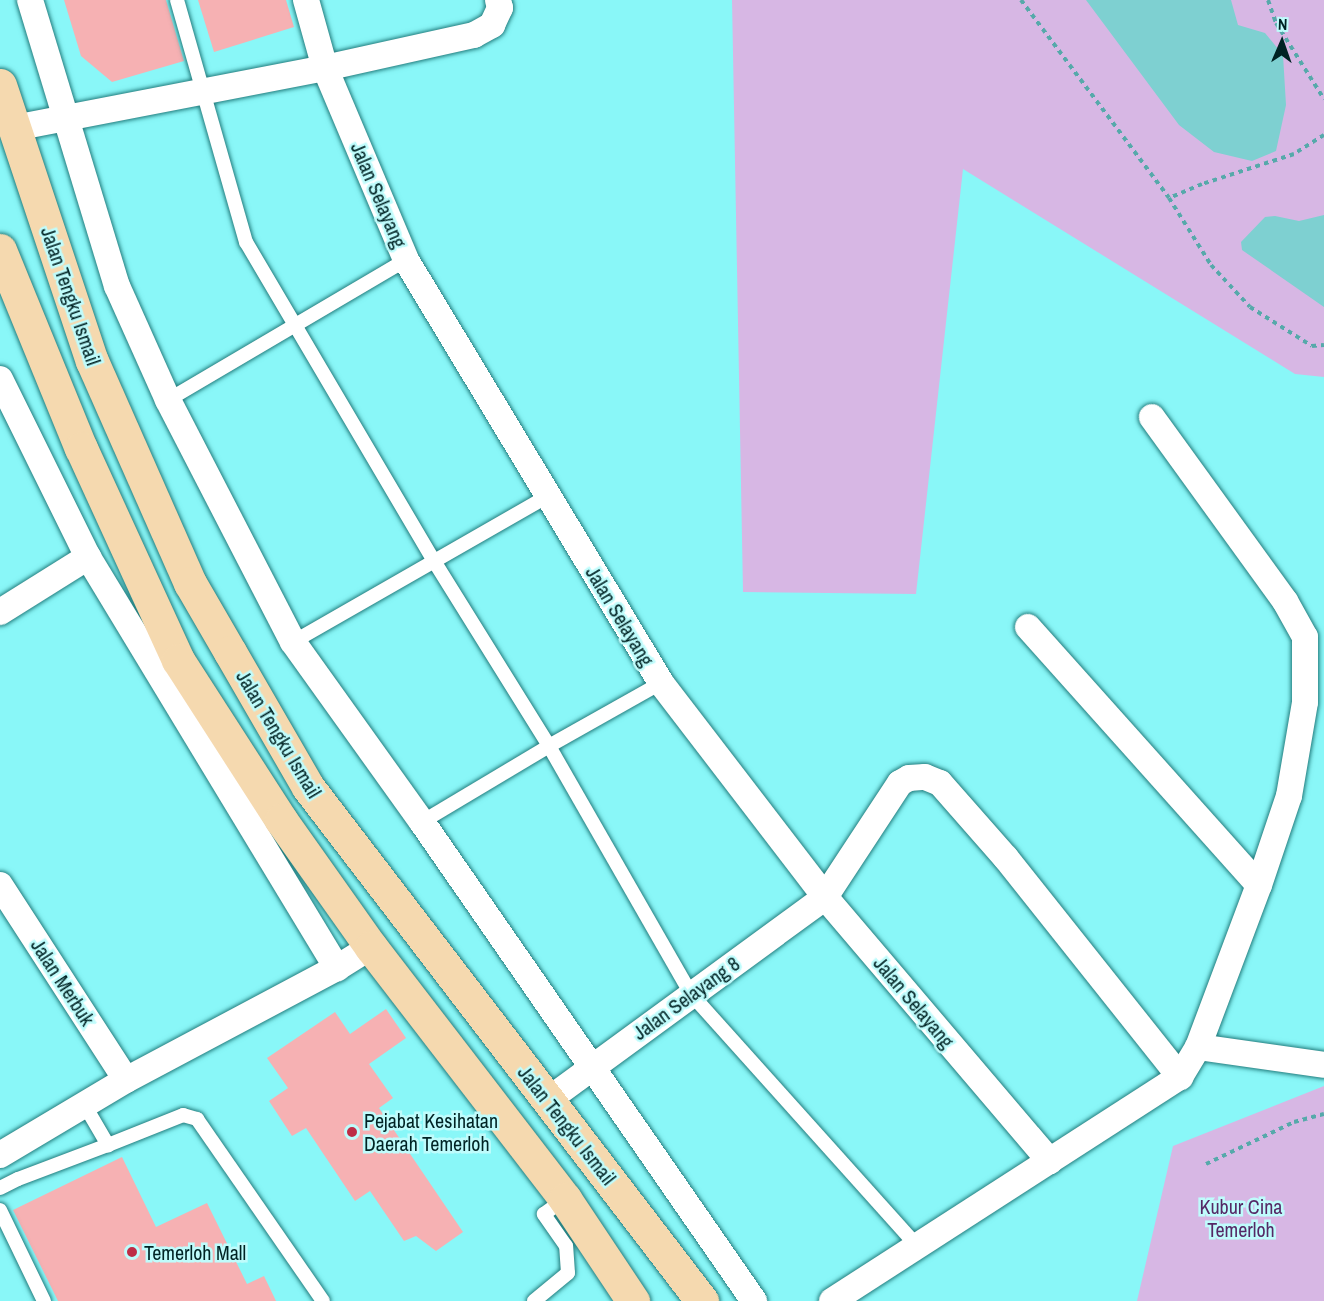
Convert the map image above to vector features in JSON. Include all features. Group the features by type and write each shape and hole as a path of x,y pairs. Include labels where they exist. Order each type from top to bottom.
{"main road":[{"name":"Jalan Tengku Ismail","path":"0,85 92,361 190,583 308,787 702,1301"},
{"path":"0,250 7,292 178,660 281,820 555,1207 633,1301"}],"street":[{"path":"30,0 68,118 117,286 168,400 293,642 423,822 754,1301"},
{"name":"Jalan Selayang","path":"306,0 325,68 406,260 661,683 825,897 1050,1161"},
{"path":"14,128 325,68 474,35 492,25 500,8 498,0"},
{"path":"0,379 88,557 337,969"},
{"path":"832,1301 1180,1077 1197,1047 1259,885 1289,796 1305,702 1305,637 1285,601 1152,417"},
{"path":"0,612 88,557"},
{"path":"1028,627 1259,885"},
{"path":"825,897 900,783 909,778 925,777 940,783 1006,858 1180,1077"},
{"name":"Jalan Merbuk","path":"0,885 126,1080"},
{"name":"Jalan Selayang 8","path":"548,1100 825,897"},
{"path":"11,1162 84,1104 337,969 371,947"},
{"path":"1197,1047 1324,1065"}],"lane":[{"path":"177,0 246,242 434,561 549,746 691,994 917,1246"},
{"path":"168,400 406,260"},
{"path":"293,642 548,496"},
{"path":"423,822 549,746 661,683"},
{"path":"84,1104 108,1145"},
{"path":"0,1188 11,1162 108,1145 183,1115 196,1119 323,1301"},
{"path":"534,1301 568,1273 566,1246 555,1207"},
{"path":"0,1210 44,1301"}],"path":[{"path":"1021,0 1169,198 1211,265 1250,307 1312,346 1324,345"},
{"path":"1268,0 1276,23 1324,99"},
{"path":"1169,198 1202,184 1294,154 1324,135"},
{"path":"1206,1164 1294,1122 1324,1114"}],"green space":[{"path":"732,0 1324,0 1324,377 1295,374 963,169 916,594 743,592"},
{"name":"Kubur Cina Temerloh","path":"1324,1086 1324,1301 1137,1301 1173,1146"}],"water":[{"path":"1086,0 1231,0 1238,25 1265,33 1283,55 1286,105 1276,151 1252,161 1214,152 1179,125"},
{"path":"1324,215 1324,307 1242,250 1241,242 1265,217 1275,216 1299,221"}],"building":[{"path":"64,0 166,0 184,61 112,82 81,56"},
{"path":"198,0 286,0 294,27 214,52"},
{"name":"Pejabat Kesihatan Daerah Temerloh","path":"386,1009 406,1038 369,1064 393,1098 379,1108 463,1232 436,1251 416,1236 404,1241 370,1191 355,1201 306,1128 292,1136 269,1101 288,1088 267,1058 335,1012 350,1034"},
{"name":"Temerloh Mall","path":"122,1157 156,1227 207,1203 247,1284 264,1276 276,1301 58,1301 13,1210"}],"place":[{"name":"Pejabat Kesihatan Daerah Temerloh","path":"352,1132"},
{"name":"Temerloh Mall","path":"132,1252"}]}
